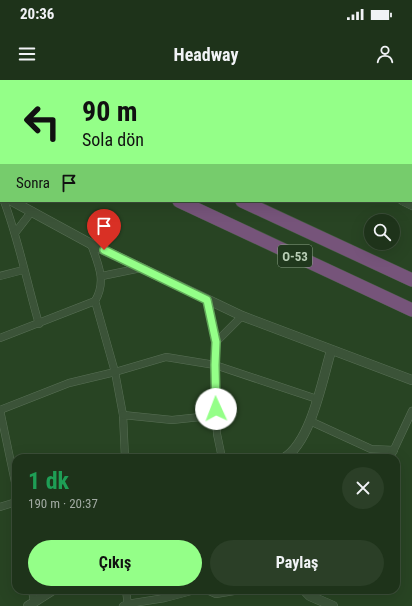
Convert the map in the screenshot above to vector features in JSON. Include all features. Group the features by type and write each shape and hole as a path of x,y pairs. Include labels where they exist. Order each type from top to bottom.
{"highway":[{"name":"O-53","path":"181,202 412,310"},
{"name":"O-53","path":"244,202 412,280"}],"street":[{"path":"4,202 15,233 23,270 39,324"},
{"path":"14,202 91,244 242,316 331,351 412,380"},
{"path":"15,233 32,211"},
{"path":"0,338 95,301 101,292 102,276 91,244"},
{"path":"102,276 141,268"},
{"path":"0,276 23,270"},
{"path":"207,300 216,342 215,365 217,434 221,454"},
{"path":"95,301 115,372 123,415 125,454"},
{"path":"216,342 242,316"},
{"path":"290,454 295,449 310,421 331,351"},
{"path":"12,468 0,410 69,383 115,372 166,357 215,365 317,399"},
{"path":"123,415 172,420 210,416 216,409"},
{"path":"392,454 412,411"},
{"path":"310,421 371,449 394,450"},
{"path":"0,507 12,503"},
{"path":"31,604 32,594"},
{"path":"31,604 46,594"},
{"path":"126,594 126,605 180,594"},
{"path":"313,594 334,606"}],"route":[{"path":"104,250 207,300 216,342 216,409"}]}
